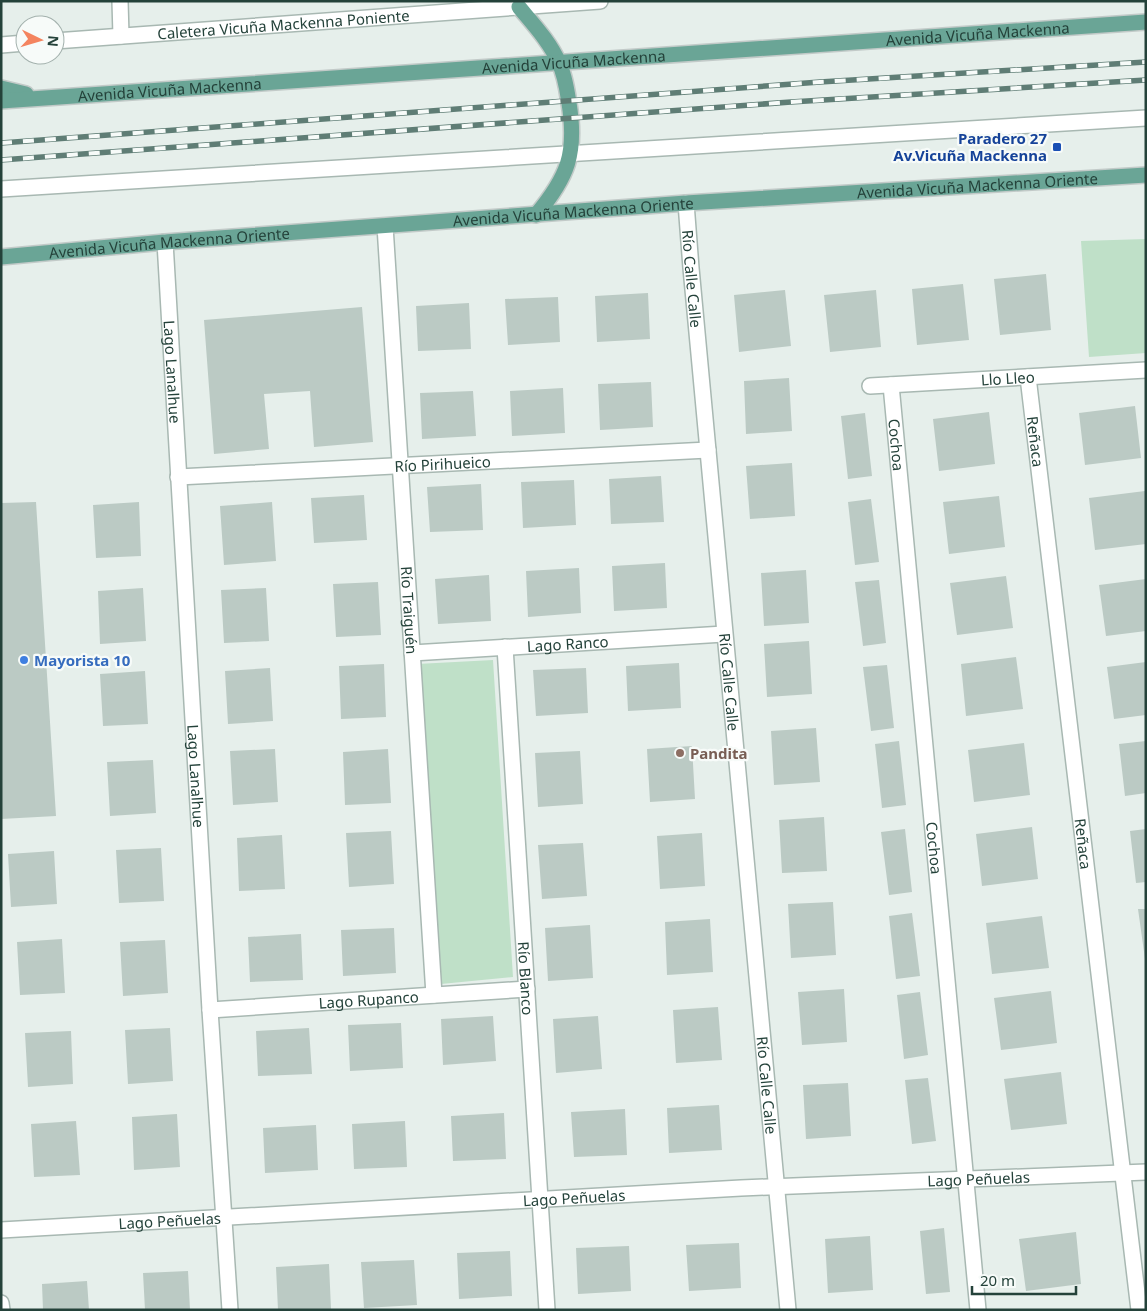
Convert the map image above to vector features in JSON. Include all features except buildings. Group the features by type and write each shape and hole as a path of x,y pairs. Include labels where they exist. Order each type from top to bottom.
{"main road":[{"path":"520,7 559,62 567,87 572,122 571,153 563,177 552,196 536,215"},
{"name":"Avenida Vicuña Mackenna","path":"1,101 1146,22"},
{"path":"1,88 45,98"},
{"name":"Avenida Vicuña Mackenna Oriente","path":"1,257 165,242 686,203 1146,175"}],"street":[{"path":"120,1 121,36"},
{"name":"Caletera Vicuña Mackenna Poniente","path":"65,40 600,1"},
{"path":"1,45 15,44"},
{"path":"1,189 1146,118"},
{"name":"Río Calle Calle","path":"686,203 724,634 788,1310"},
{"name":"Río Traiguén","path":"384,226 434,995"},
{"name":"Lago Lanalhue","path":"165,242 210,1010 230,1310"},
{"name":"Llo Lleo","path":"870,386 1146,370"},
{"name":"Reñaca","path":"1028,377 1139,1310"},
{"name":"Cochoa","path":"891,385 978,1310"},
{"name":"Río Pirihueico","path":"178,477 708,450"},
{"name":"Lago Ranco","path":"412,653 724,634"},
{"name":"Río Blanco","path":"505,647 547,1310"},
{"name":"Lago Rupanco","path":"210,1010 527,989"},
{"name":"Lago Peñuelas","path":"1,1230 777,1186 1146,1172"},
{"path":"1,1303 2,1310"}],"green space":[{"path":"1146,239 1146,353 1089,357 1081,241"},
{"path":"493,660 513,977 441,984 417,664"}],"railway":[{"path":"1,143 820,82 1146,62"},
{"path":"1,160 791,102 1146,80"}],"place":[{"name":"Paradero 27 Av.Vicuña Mackenna","path":"1057,147"},
{"name":"Mayorista 10","path":"24,660"},
{"name":"Pandita","path":"680,753"}]}
